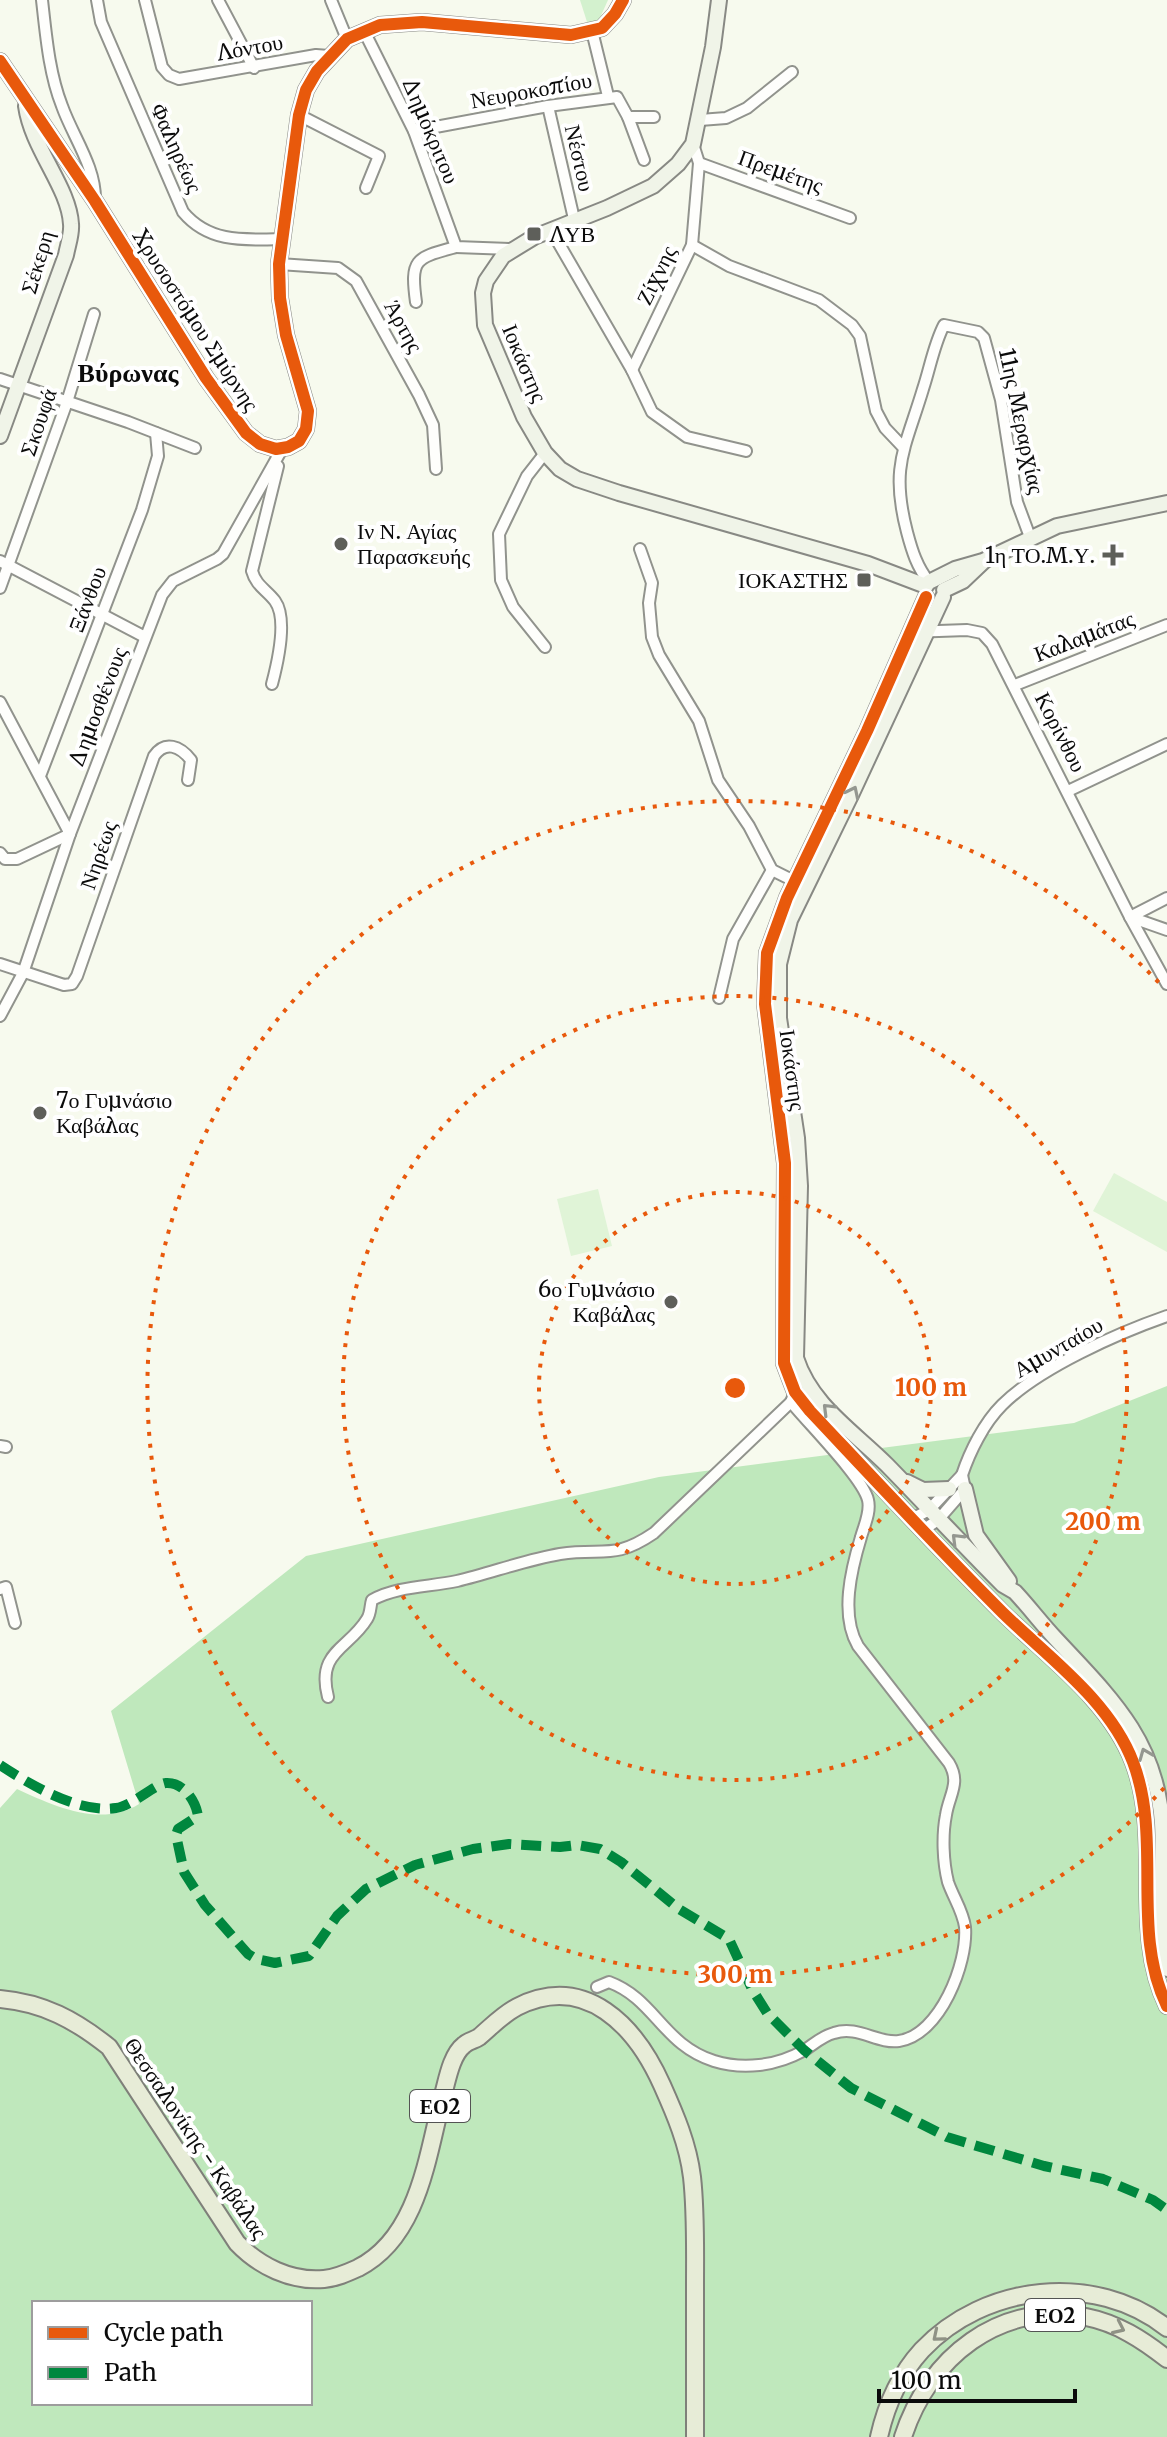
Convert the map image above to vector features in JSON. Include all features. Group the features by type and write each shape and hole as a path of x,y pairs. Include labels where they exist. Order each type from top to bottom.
{"main road":[{"name":"Θεσσαλονίκης - Καβάλας","path":"0,1999 50,2010 80,2024 109,2047 237,2243 251,2257 279,2272 319,2280 347,2273 378,2256 402,2228 413,2206 449,2076 462,2046 479,2037 509,2011 530,2001 567,1997 605,2009 621,2021 650,2059 680,2126 689,2162 695,2247 695,2437"},
{"name":"ΕΟ2","path":"879,2437 893,2395 906,2370 921,2351 954,2323 1005,2299 1047,2292 1090,2294 1112,2298 1136,2308 1167,2328"},
{"name":"ΕΟ2","path":"903,2437 920,2397 944,2363 980,2334 997,2327 1044,2316 1085,2317 1126,2331 1167,2359"}],"street":[{"path":"42,0 61,104 96,184 95,201"},
{"name":"Φαληρέως","path":"97,0 101,22 183,212 194,225 213,235 238,240 281,239"},
{"name":"Λόντου","path":"145,0 162,67 169,75 179,79 316,55 329,56"},
{"path":"218,0 254,68"},
{"path":"331,0 347,39"},
{"path":"272,684 279,660 280,612 252,571 282,449 299,441 309,419 286,335 279,264 299,115 306,90 329,56 347,39 380,25 409,22 571,35 592,31 609,22 623,0"},
{"name":"Ιοκάστης","path":"719,0 700,120 693,144 678,164 653,186 513,249 492,269 486,281 483,293 485,325 524,417 545,453 560,469 577,479 868,564 927,588 800,884 778,970 779,1018 795,1126 800,1186 796,1358 811,1392 1003,1585 1015,1592"},
{"name":"Δημόκριτου","path":"364,31 414,131 456,247"},
{"path":"592,31 608,96 617,97 644,160"},
{"name":"Χρυσοστόμου Σμύρνης","path":"0,61 95,201 183,343 229,410 255,441 282,449"},
{"path":"700,120 726,118 747,108 792,72"},
{"name":"Νευροκοπίου","path":"414,131 608,96"},
{"name":"Σέκερη","path":"0,436 66,255 71,226 64,199 35,141 26,102"},
{"name":"Νέστου","path":"548,106 574,219"},
{"path":"299,115 379,156 366,188"},
{"path":"628,117 654,117"},
{"name":"Ζίχνης","path":"632,370 692,245 699,163 693,144"},
{"name":"Πρεμέτης","path":"699,163 850,218"},
{"path":"551,230 632,370 652,412 687,437 746,451"},
{"path":"692,245 729,266 819,300 838,313 860,336 868,380 880,419 903,447"},
{"path":"416,302 412,275 424,256 456,247 513,249"},
{"name":"Άρτης","path":"279,264 338,268 356,281 433,425 436,469"},
{"name":"Σκουφά","path":"0,588 4,563 67,402 94,314"},
{"name":"11ης Μεραρχίας","path":"927,588 916,563 901,507 898,481 903,447 942,326 978,332 984,338 997,382 1017,502 1030,537"},
{"path":"0,379 195,448"},
{"name":"Ξάνθου","path":"40,776 142,510 158,456 156,433"},
{"name":"Δημοσθένους","path":"0,1016 23,973 70,834 167,587 217,559 228,547 282,449"},
{"path":"545,453 527,476 499,534 501,580 513,607 545,647"},
{"path":"983,561 963,581 934,602 927,588 955,569 983,561 1030,537 1073,522 1167,503"},
{"path":"640,549 652,583 650,624 659,655 699,721 718,780 749,826 772,870 800,884"},
{"path":"4,563 145,637"},
{"name":"Ιοκάστης","path":"944,593 800,884 772,932 767,953 765,1004 785,1163 782,1353 793,1397 1093,1701 1116,1729 1130,1755 1145,1809 1151,1962 1167,2006"},
{"name":"Καλαμάτας","path":"1015,685 1167,625"},
{"name":"Κορίνθου","path":"910,632 967,630 982,633 992,644 1167,984"},
{"path":"0,702 70,834 17,859 5,859 0,853"},
{"path":"1068,791 1167,744"},
{"name":"Νηρέως","path":"23,973 64,985 72,984 154,756 160,747 167,745 185,752 191,760 188,780"},
{"path":"719,998 733,939 772,870"},
{"path":"1130,917 1167,898"},
{"path":"1130,917 1167,930"},
{"path":"0,964 23,973"},
{"name":"Αμυνταίου","path":"918,1525 934,1515 964,1482 981,1433 1001,1406 1016,1393 1127,1330 1167,1316"},
{"path":"328,1697 326,1675 334,1653 367,1620 372,1600 405,1589 451,1582 559,1554 620,1552 639,1544 654,1533 793,1397 868,1498 868,1509 853,1564 849,1619 852,1634 858,1646 949,1763 955,1779 945,1817 944,1850 947,1878 963,1916 965,1930 959,1965 938,2015 905,2039 896,2041 862,2032 839,2031 826,2035 791,2057 760,2065 729,2065 698,2055 675,2041 653,2014 629,1993 609,1982 597,1987"},
{"path":"895,1474 923,1490 949,1489"},
{"path":"964,1482 976,1535 1015,1592 1120,1708 1148,1759 1161,1817 1163,1929 1167,1969"},
{"name":"Αμυνταίου","path":"918,1525 934,1515 949,1489 964,1482"},
{"path":"0,1589 6,1587 15,1623"}],"green space":[{"path":"580,0 608,0 599,20 588,25"},
{"path":"1114,1173 1167,1202 1167,1252 1093,1211"},
{"path":"598,1189 612,1246 571,1256 557,1199"},
{"path":"1167,1386 1167,2437 0,2437 0,1808 17,1789 62,1808 93,1814 124,1811 139,1804 111,1711 306,1556 659,1477 1074,1423"}],"marked path":[{"path":"0,1765 55,1796 102,1809 122,1806 166,1783 184,1789 192,1799 198,1816 178,1829 176,1835 184,1872 205,1905 248,1954 275,1963 309,1956 337,1916 366,1889 415,1865 473,1849 509,1844 577,1845 600,1849 679,1909 729,1939 767,2013 804,2050 851,2088 947,2137 1044,2166 1103,2179 1153,2200 1167,2210"}],"cycle path":[{"path":"0,61 95,201 206,378 246,433 260,444 276,449 299,441 306,429 308,411 286,335 279,264 299,115 306,90 317,71 347,39 380,25 422,22 571,35 602,28 623,0"},
{"path":"926,597 867,731 787,898 767,953 765,1004 785,1163 784,1363 795,1392 810,1411 978,1588 1076,1681 1123,1740 1142,1792 1150,1947 1156,1977 1167,2006"}],"place":[{"name":"ΛΥΒ","path":"534,234"},
{"name":"Ιν Ν. Αγίας Παρασκευής","path":"341,544"},
{"name":"1η ΤΟ.Μ.Υ.","path":"1113,555"},
{"name":"ΙΟΚΑΣΤΗΣ","path":"864,580"},
{"name":"7ο Γυμνάσιο Καβάλας","path":"40,1113"},
{"name":"6ο Γυμνάσιο Καβάλας","path":"671,1302"}],"district":[{"name":"Βύρωνας","path":"128,372"}]}
